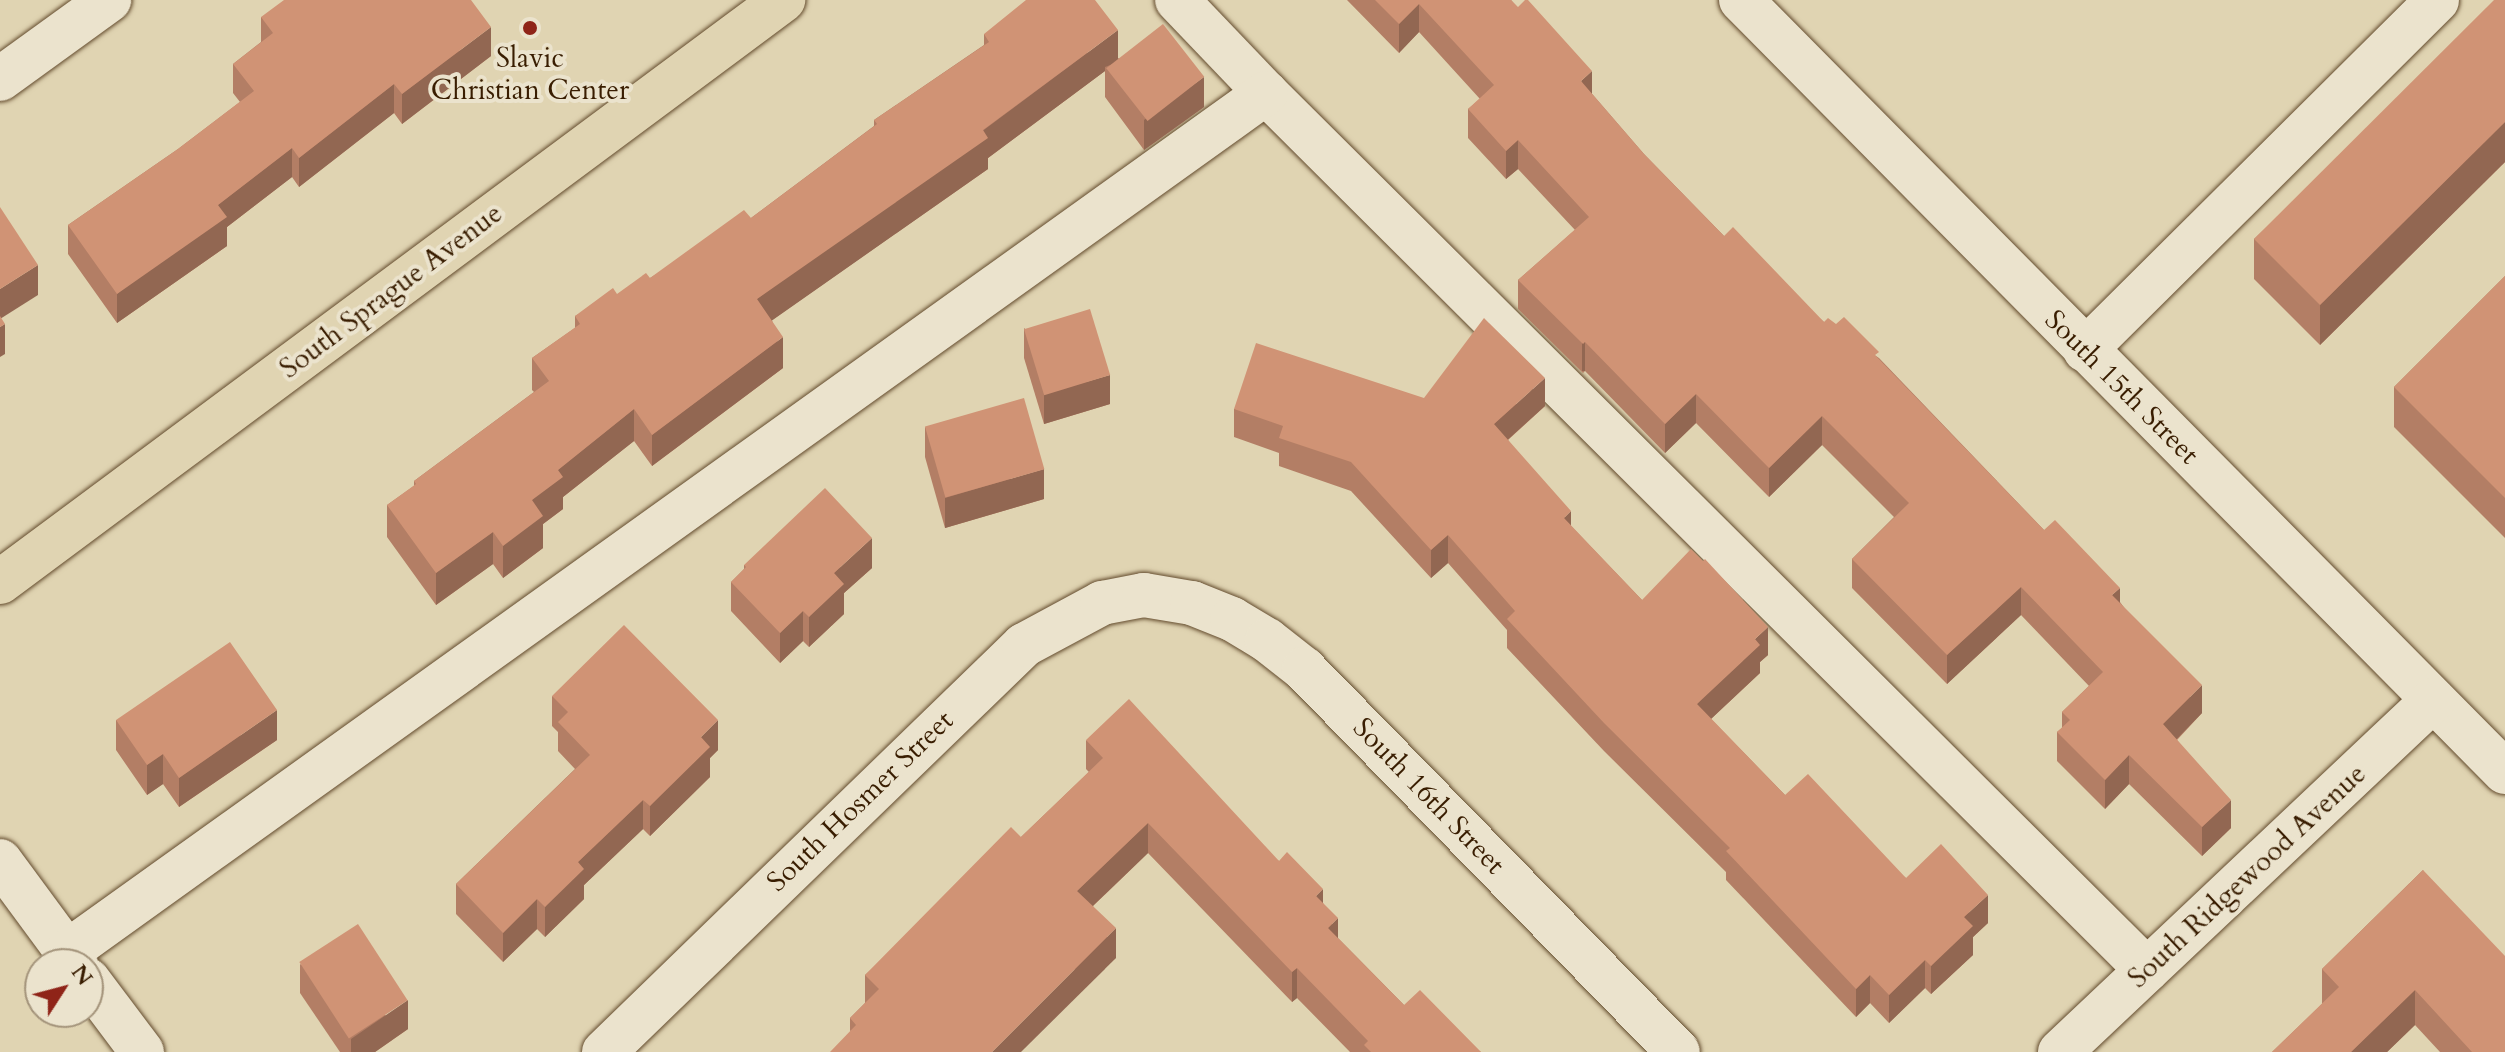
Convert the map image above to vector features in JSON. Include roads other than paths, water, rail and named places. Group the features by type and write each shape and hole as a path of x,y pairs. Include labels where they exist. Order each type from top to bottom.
{"main road":[{"name":"South Sprague Avenue","path":"0,582 783,0"}],"street":[{"path":"0,79 109,0"},
{"path":"1177,0 1266,93 2147,970"},
{"name":"South 15th Street","path":"1741,0 2505,772"},
{"path":"2085,350 2437,0"},
{"path":"100,948 1266,93"},
{"name":"South Hosmer Street","path":"604,1052 1024,645 1102,603 1144,595"},
{"name":"South 16th Street","path":"1144,595 1192,603 1232,619 1267,640 1304,669 1678,1052"},
{"name":"South Ridgewood Avenue","path":"2060,1052 2433,700"},
{"path":"0,861 64,948"},
{"path":"104,1001 142,1052"}],"place":[{"name":"Slavic Christian Center","path":"530,28"}]}
